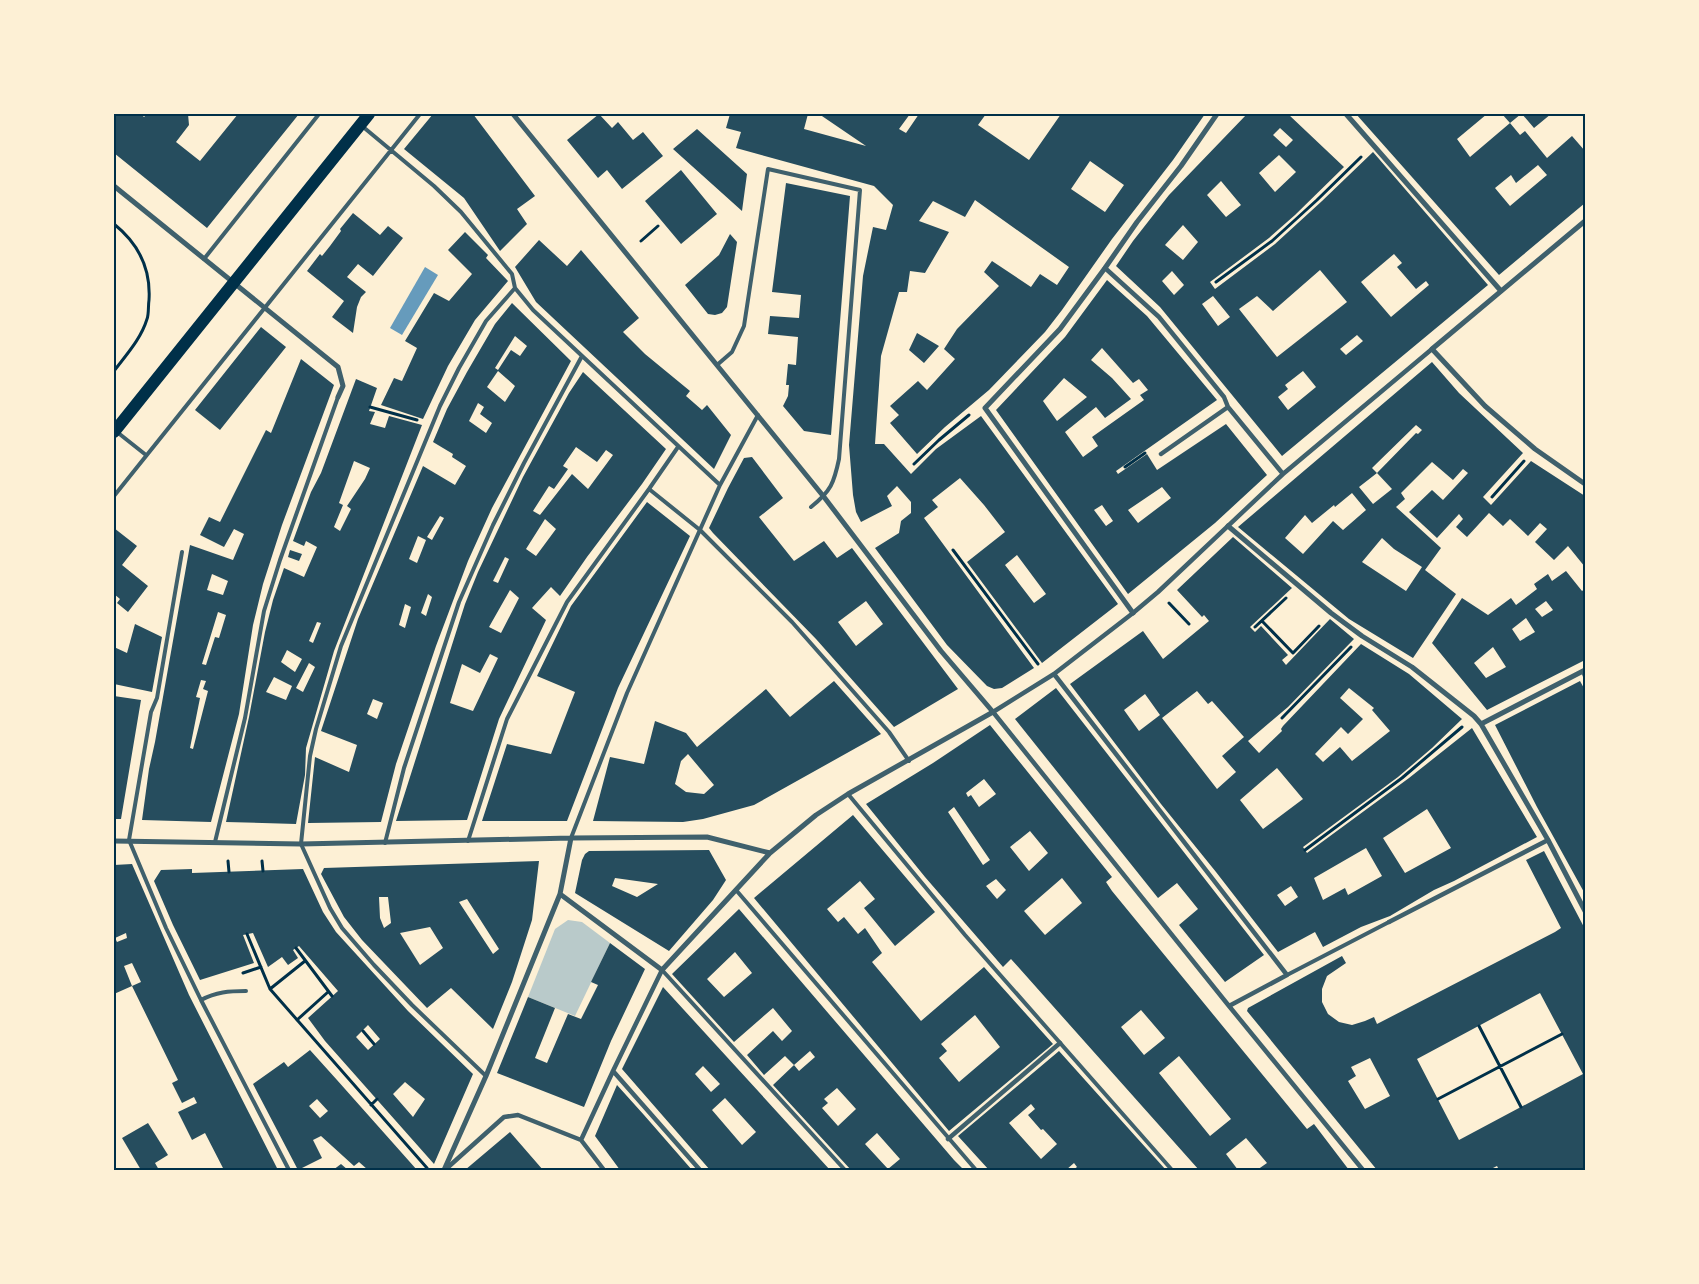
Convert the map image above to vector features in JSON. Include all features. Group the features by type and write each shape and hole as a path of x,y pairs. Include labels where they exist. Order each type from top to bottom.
{"main road":[{"path":"114,430 369,114"}],"street":[{"path":"514,114 824,497 942,651 1363,1170"},
{"path":"1133,613 985,408 1060,329 1218,114"},
{"path":"1346,114 1501,291"},
{"path":"114,186 338,368 343,386 338,397"},
{"path":"581,1140 662,970 770,853 816,815 848,794 909,761 1048,678 1133,613 1284,474 1585,220"},
{"path":"1105,268 1159,317 1224,397 1228,407 1284,474"},
{"path":"1432,349 1485,406 1535,449 1585,484"},
{"path":"1161,454 1228,407"},
{"path":"1228,526 1331,613 1362,636 1412,667 1474,716 1481,724 1548,840 1585,911"},
{"path":"1481,724 1584,673"},
{"path":"1054,674 1287,975 1229,1006"},
{"path":"114,841 301,844 707,837 770,853"},
{"path":"445,1170 486,1076 560,894 571,838"},
{"path":"1389,922 1548,840"},
{"path":"560,894 662,970"},
{"path":"948,1139 1060,1043"},
{"path":"613,1071 700,1170"},
{"path":"445,1170 504,1117 518,1115 581,1140 604,1170"}],"lane":[{"path":"204,259 319,114"},
{"path":"114,496 420,114"},
{"path":"360,125 434,186 461,212 512,274 515,288 534,310 720,485"},
{"path":"717,365 732,352 744,326 768,169 860,190 839,458 835,480 824,497 811,507"},
{"path":"486,1076 412,1005 342,928 330,908 301,844 310,756 341,646 432,424 458,368 486,321 515,288"},
{"path":"384,843 404,768 459,602 493,525 524,463 582,356"},
{"path":"215,842 245,718 264,611 280,560 338,397"},
{"path":"571,838 627,693 720,485 758,415"},
{"path":"114,430 146,455"},
{"path":"468,841 507,719 567,602 678,447"},
{"path":"649,489 700,530 792,622 889,732 909,761"},
{"path":"182,552 157,698 150,712 129,840 166,928 288,1170"},
{"path":"848,794 965,935 1172,1170"},
{"path":"736,890 976,1170"},
{"path":"1287,975 1389,922"},
{"path":"662,970 844,1170"},
{"path":"201,1000 213,994 227,991 246,991"}],"path":[{"path":"1216,282 1272,241 1374,144"},
{"path":"114,224 128,235 144,261 150,288 147,319 136,343 114,371"},
{"path":"641,241 658,226"},
{"path":"370,407 432,424"},
{"path":"914,464 939,440 976,410 985,408"},
{"path":"1492,497 1535,449"},
{"path":"1125,467 1145,452 1161,454"},
{"path":"953,550 1048,678"},
{"path":"1255,627 1299,586"},
{"path":"1158,592 1189,624"},
{"path":"1262,621 1293,653 1331,613"},
{"path":"1282,718 1362,636"},
{"path":"1307,849 1402,778 1474,716"},
{"path":"262,860 263,871"},
{"path":"228,861 229,872"},
{"path":"248,934 270,988 429,1170"},
{"path":"296,948 332,996"},
{"path":"270,988 304,961"},
{"path":"297,1020 328,992"},
{"path":"1479,1026 1521,1107"},
{"path":"362,1031 374,1044"},
{"path":"1438,1100 1562,1034"},
{"path":"372,1105 377,1100"}],"shaded area":[{"path":"568,920 582,922 610,943 575,1016 528,997 555,929"}],"water":[{"path":"425,267 438,275 402,335 390,328"}],"building":[{"path":"114,114 141,114 144,117 147,114 188,114 189,125 176,142 200,161 238,114 299,114 207,228 114,153"},
{"path":"433,114 473,114 535,196 517,209 527,224 500,251 464,198 404,149"},
{"path":"599,114 612,128 618,122 633,140 643,132 663,156 622,189 607,170 598,178 567,140"},
{"path":"730,114 808,114 804,129 866,146 819,114 910,114 899,129 906,133 919,114 986,114 978,125 1029,160 1061,114 1205,114 1045,332 989,390 945,427 917,454 890,423 899,415 890,406 918,381 927,390 955,359 944,349 957,329 999,286 984,272 992,261 1031,287 1040,274 1057,285 1069,267 975,200 965,217 933,201 919,221 949,232 925,273 910,271 907,292 899,292 881,356 875,444 884,444 911,474 936,449 981,416 1118,604 1042,663 967,562 1005,532 960,478 932,500 938,507 924,518 1034,668 1002,688 994,689 987,686 947,645 875,548 899,533 901,521 911,513 911,502 897,486 887,496 892,506 861,522 856,512 849,445 863,276 873,227 886,230 893,205 874,186 736,148 741,132 726,128","holes":["1090,161 1124,185 1105,212 1071,189","1017,555 1046,594 1034,603 1005,565"]},
{"path":"1247,114 1288,114 1344,167 1269,238 1210,282 1215,289 1275,244 1373,152 1488,285 1282,456 1160,307 1116,266 1169,195","holes":["1280,128 1293,140 1286,147 1273,135","1279,155 1296,172 1275,192 1259,173","1221,181 1241,205 1226,217 1207,195","1183,225 1198,242 1183,260 1165,245","1394,254 1402,263 1397,267 1416,289 1426,281 1429,285 1391,317 1361,282","1320,270 1347,302 1277,357 1239,309 1257,296 1273,311","1172,271 1184,285 1174,295 1162,281","1213,296 1230,317 1218,326 1202,304","1357,335 1363,341 1346,355 1340,349","1303,371 1316,387 1288,410 1278,397 1288,389 1285,385"]},
{"path":"1356,114 1487,114 1457,139 1470,157 1510,123 1520,135 1525,131 1547,158 1572,136 1585,151 1585,203 1499,275","holes":["1538,165 1547,175 1510,206 1495,188 1511,175 1516,183"]},
{"path":"1502,114 1521,114 1510,123"},
{"path":"1522,114 1551,114 1534,128"},
{"path":"697,129 747,174 742,211 673,149"},
{"path":"681,170 717,214 681,244 645,201"},
{"path":"786,183 850,196 831,435 804,431 783,406 788,396 789,385 786,385 788,364 796,365 798,337 768,334 770,316 799,318 801,295 772,292"},
{"path":"353,213 380,235 388,226 403,238 373,276 358,264 347,277 366,292 361,297 357,307 353,333 332,317 344,301 307,271 320,254 322,256 330,246 341,231 340,229"},
{"path":"465,232 488,255 486,258 508,281 475,320 448,366 423,419 381,405 394,378 402,381 417,348 405,341 434,293 449,301 472,274 448,250"},
{"path":"730,234 737,242 727,307 722,313 708,314 685,285 719,255"},
{"path":"539,240 567,266 581,250 639,318 623,332 645,354 690,391 686,396 702,410 707,405 731,435 714,469 536,302 515,267"},
{"path":"1107,280 1147,316 1217,400 1116,471 1118,474 1147,454 1157,470 1226,424 1267,475 1215,523 1128,594 996,410 1065,337","holes":["1102,348 1133,383 1139,379 1148,390 1140,395 1144,400 1092,437 1098,446 1083,457 1065,432 1096,407 1105,418 1131,399 1112,378 1091,360","1064,378 1087,397 1057,421 1043,401","1162,487 1171,498 1138,523 1128,510","1102,505 1113,521 1106,526 1094,510"]},
{"path":"512,303 571,361 492,508 468,561 436,646 396,764 381,822 308,823 315,757 349,772 357,745 321,731 358,619 423,466 455,485 466,466 452,457 453,454 433,442 447,409 495,324","holes":["515,336 527,346 520,356 511,350 498,370 495,368","498,371 515,386 505,402 487,387","478,403 484,407 480,414 492,423 486,433 469,421","440,516 444,518 432,540 427,537","418,536 426,540 417,563 409,559","428,594 432,597 426,616 421,613","405,604 411,607 405,628 399,625","373,699 383,703 377,719 367,714"]},
{"path":"261,327 286,347 220,430 195,410"},
{"path":"917,333 939,346 924,363 909,350"},
{"path":"301,359 334,385 282,525 263,584 253,625 239,714 211,822 142,820 149,769 190,545 233,560 244,534 234,529 224,547 200,535 209,517 220,522 266,430 271,433","holes":["212,574 228,581 223,595 207,590","218,612 226,615 219,638 215,637 206,665 202,664","201,680 206,681 203,689 208,691 193,749 190,748 200,698 196,697"]},
{"path":"1432,362 1459,393 1523,453 1483,497 1491,505 1531,461 1585,496 1585,567 1568,546 1554,560 1535,542 1547,529 1540,523 1528,536 1510,519 1503,526 1489,513 1467,537 1456,527 1463,519 1459,514 1437,538 1409,512 1432,490 1443,500 1468,473 1463,469 1453,480 1432,462 1401,493 1405,499 1396,507 1441,548 1425,570 1456,594 1413,658 1349,619 1238,527","holes":["1416,425 1422,430 1418,434 1416,433 1377,473 1372,468","1377,473 1392,489 1373,504 1359,487","1352,493 1366,510 1343,530 1333,521 1303,554 1285,538 1305,515 1312,523 1334,505 1335,507","1382,538 1394,549 1422,567 1406,591 1362,562"]},
{"path":"583,372 666,449 560,596 551,587 532,608 546,620 499,719 467,820 396,821 465,604 523,477 569,393","holes":["576,447 597,462 606,450 613,455 588,489 572,474 540,515 533,511 549,486 554,489 568,469 563,466","545,519 556,529 536,556 526,549","505,557 509,559 498,583 493,581","510,590 519,598 501,633 489,627","490,654 498,658 473,711 450,703 462,664 480,673"]},
{"path":"356,379 377,388 369,411 375,412 370,424 385,428 389,416 422,425 334,651 306,748 305,775 296,824 226,822 273,600 284,568 304,577 317,547 306,541 304,546 293,541 311,492 321,473","holes":["354,461 370,468 347,506 351,509 340,531 334,527 343,505 339,503","317,622 321,623 313,643 309,641","287,650 302,659 295,672 281,662","309,663 315,667 303,692 296,688","274,677 292,686 286,700 266,692"]},
{"path":"752,457 783,498 759,517 794,561 824,541 837,558 852,548 958,689 894,727 816,639 713,533 709,528 744,458","holes":["866,601 883,624 856,646 838,622"]},
{"path":"647,502 690,536 618,688 567,821 482,821 507,744 551,754 575,692 537,676 571,606"},
{"path":"114,528 137,546 122,565 148,586 128,612 117,603 120,599 114,594"},
{"path":"1233,537 1292,588 1250,627 1255,632 1261,626 1288,655 1282,660 1286,665 1330,619 1354,639 1288,707 1248,741 1259,753 1282,731 1283,726 1361,644 1409,674 1462,719 1398,777 1303,847 1307,853 1409,778 1472,728 1537,837 1434,890 1390,916 1361,927 1323,947 1315,932 1278,952 1161,804 1070,684 1143,631 1163,659 1209,621 1204,615 1202,617 1177,590","holes":["1349,688 1374,708 1372,710 1390,731 1352,761 1340,747 1323,762 1315,754 1341,727 1348,734 1363,719 1340,698","1197,691 1208,704 1212,701 1244,737 1222,756 1236,772 1217,789 1162,718","1145,694 1160,715 1139,731 1124,710","1277,768 1303,799 1263,829 1240,800","1427,809 1451,848 1405,873 1383,838","1366,848 1382,876 1348,895 1345,888 1323,900 1314,878","1291,886 1298,897 1285,906 1277,895"]},
{"path":"290,550 302,554 299,561 288,557"},
{"path":"1566,571 1582,591 1585,589 1585,660 1487,710 1432,643 1462,598 1488,615 1511,598 1516,605 1537,589 1534,584 1548,574 1552,581","holes":["1546,601 1553,610 1542,617 1535,609","1526,618 1535,632 1520,641 1512,629","1493,647 1506,667 1486,678 1474,663"]},
{"path":"135,624 162,637 152,692 114,684 114,647 127,653"},
{"path":"834,681 881,734 754,805 703,819 683,822 593,821 610,757 644,764 655,721 686,733 697,747 766,689 790,717","holes":["688,754 714,785 704,794 686,792 675,784 681,761"]},
{"path":"1580,681 1585,690 1585,894 1495,725"},
{"path":"1056,688 1264,955 1225,982 1179,925 1198,909 1177,883 1158,898 1015,719"},
{"path":"114,696 141,700 121,819 114,819"},
{"path":"990,725 1112,877 1106,882 1112,891 1307,1129 1314,1124 1349,1170 1257,1170 1267,1163 1246,1138 1226,1154 1238,1170 1199,1170 1011,959 1003,967 925,877 866,804","holes":["984,779 996,794 979,807 971,795 968,797 966,793","954,807 990,860 983,865 948,812","1030,831 1048,853 1029,871 1010,847","1062,878 1082,903 1045,935 1024,911","996,879 1006,890 997,899 986,886","1141,1010 1165,1038 1144,1055 1121,1027","1179,1056 1231,1119 1210,1136 1159,1073"]},
{"path":"853,815 935,912 895,946 864,908 875,899 860,881 827,909 838,922 844,917 858,934 865,928 882,953 872,962 921,1021 984,967 1053,1044 949,1131 754,898","holes":["975,1015 1000,1047 959,1082 939,1058 947,1051 941,1044"]},
{"path":"709,850 726,880 713,900 669,951 575,893 582,860 589,851","holes":["615,878 658,884 637,897 612,886"]},
{"path":"1544,851 1585,929 1585,1170 1499,1170 1497,1166 1489,1170 1377,1170 1247,1011 1248,1008 1342,956 1346,963 1327,976 1322,989 1322,1002 1328,1014 1339,1022 1352,1025 1374,1017 1377,1024 1555,932 1561,928 1526,860","holes":["1540,993 1583,1074 1459,1140 1417,1059","1370,1058 1390,1096 1365,1109 1348,1081 1356,1076 1351,1067"]},
{"path":"539,861 532,920 512,982 493,1029 451,988 427,1008 362,940 344,917 321,874 324,868","holes":["379,897 388,897 391,923 384,928 380,918","467,899 499,949 493,954 459,902","430,927 443,948 420,965 400,933"]},
{"path":"132,864 189,995 278,1170 224,1170 205,1133 192,1140 178,1112 197,1103 194,1097 182,1103 172,1083 178,1080 132,986 114,994 114,865","holes":["126,933 127,938 117,942 115,938","132,963 141,982 132,986 124,966"]},
{"path":"192,869 192,873 303,869 323,912 336,932 408,1011 473,1074 434,1164 325,1041 308,1018 338,991 299,946 293,950 298,958 288,965 282,957 268,967 253,933 243,935 254,963 200,980 154,881 161,870","holes":["368,1025 380,1039 368,1050 356,1037","405,1082 425,1099 413,1117 393,1094"]},
{"path":"739,909 964,1170 851,1170 773,1085 794,1065 785,1056 764,1075 747,1055 773,1031 782,1041 792,1031 773,1008 734,1042 672,974","holes":["735,952 752,973 724,997 707,979","810,1051 815,1057 799,1071 794,1065","837,1088 856,1109 838,1126 822,1108 828,1103 824,1099","877,1133 900,1159 888,1169 865,1144"]},
{"path":"610,943 645,969 611,1041 584,1107 497,1073 528,997 555,1008 535,1058 547,1063 568,1014 581,1019 598,985 591,982"},
{"path":"663,987 830,1170 710,1170 622,1069","holes":["703,1066 720,1084 711,1092 695,1074","725,1098 756,1132 742,1145 712,1110"]},
{"path":"310,1050 417,1170 368,1170 359,1162 354,1166 321,1136 313,1140 322,1158 298,1170 253,1084 284,1062 288,1067","holes":["317,1099 328,1111 320,1118 309,1106"]},
{"path":"1059,1051 1166,1170 1073,1170 1077,1167 1074,1163 1066,1170 989,1170 958,1136","holes":["1031,1104 1035,1109 1028,1115 1057,1144 1041,1159 1009,1123"]},
{"path":"617,1085 692,1170 620,1170 595,1136"},
{"path":"148,1123 168,1155 155,1163 159,1170 141,1170 122,1138"},
{"path":"510,1132 543,1170 465,1170"},
{"path":"341,1164 348,1170 333,1170"}]}
